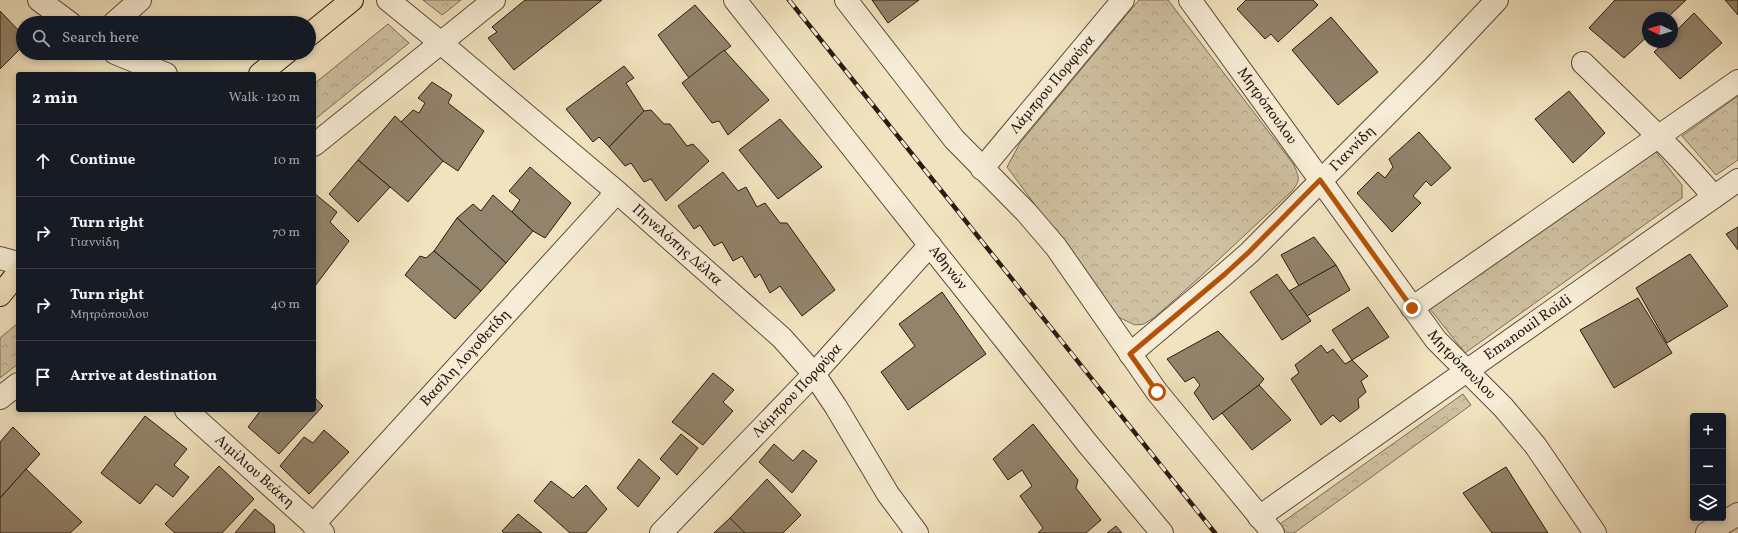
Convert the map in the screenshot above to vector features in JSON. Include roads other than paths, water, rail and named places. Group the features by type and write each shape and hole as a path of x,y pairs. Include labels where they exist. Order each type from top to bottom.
{"main road":[{"path":"316,29 352,0"},
{"path":"262,72 277,60"},
{"path":"0,278 16,269"},
{"path":"0,295 16,275"}],"street":[{"path":"39,0 61,16"},
{"path":"122,16 140,0"},
{"name":"Πηνελόπης Δέλτα","path":"388,0 617,192 768,325 814,374 836,407 888,494 917,533"},
{"path":"316,143 494,0"},
{"name":"Αθηνών","path":"735,0 1087,443 1162,533"},
{"path":"846,0 938,120 982,169 1026,212 1056,247 1157,392 1266,525"},
{"name":"Λάμπρου Πορφύρα","path":"982,169 1123,0"},
{"name":"Μητρόπουλου","path":"1190,0 1436,340 1503,407 1535,445 1595,533"},
{"name":"Γιαννίδη","path":"1130,354 1225,274 1254,247 1432,69 1497,0"},
{"path":"132,60 161,72"},
{"path":"1583,63 1659,136 1691,170 1714,198"},
{"path":"1412,308 1738,81"},
{"name":"Emanouil Roidi","path":"1266,525 1467,370 1738,180"},
{"name":"Βασίλη Λογοθετίδη","path":"318,529 617,192"},
{"name":"Λάμπρου Πορφύρα","path":"661,533 814,374 930,245"},
{"path":"0,258 16,262"},
{"path":"0,398 16,386"},
{"name":"Αιμίλιου Βεάκη","path":"188,412 318,529"},
{"path":"1708,533 1738,514"}],"railway":[{"path":"789,0 1215,533"}]}
